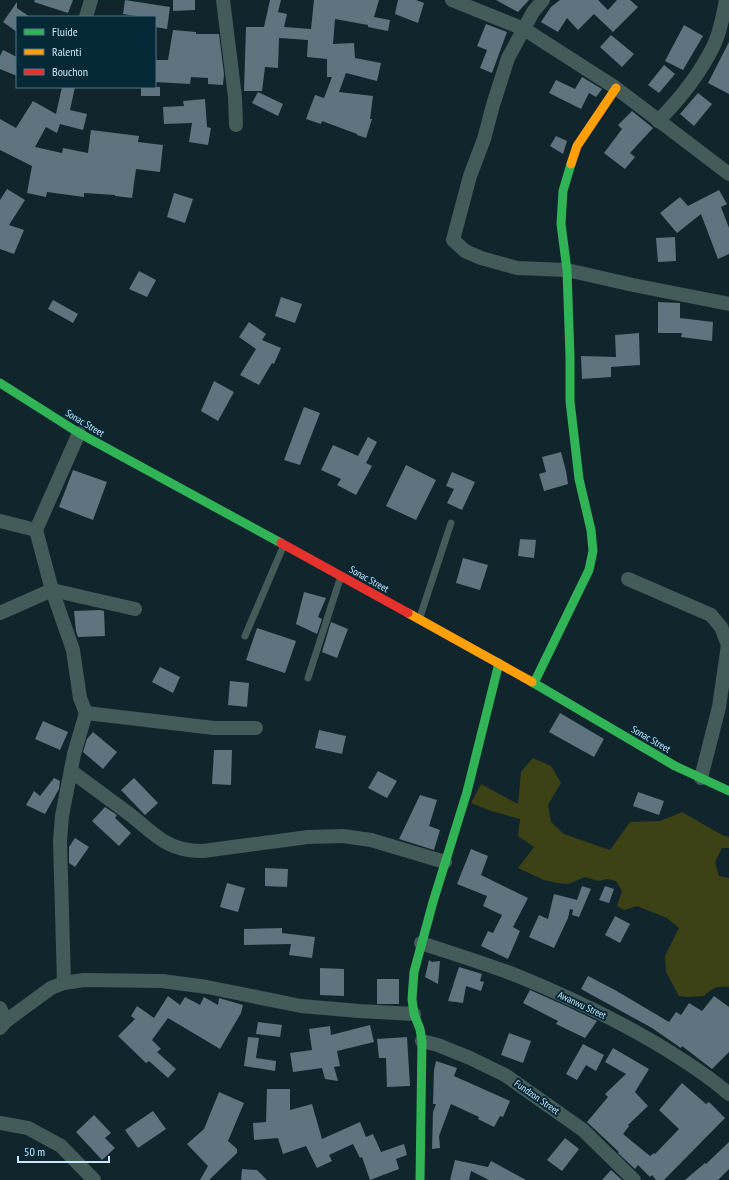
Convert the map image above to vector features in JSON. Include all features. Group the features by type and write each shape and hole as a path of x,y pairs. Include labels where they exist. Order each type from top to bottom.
{"main road":[{"path":"534,684 589,570 593,551 592,530 579,479 570,401 567,270 561,224 563,191 577,146 616,88"},
{"name":"Sonac Street","path":"0,383 79,433 499,663 675,766 729,791"},
{"path":"420,1180 423,1078 422,1041 420,1029 414,1014 412,999 414,972 421,943 467,792 499,663"}],"street":[{"path":"86,16 91,0"},
{"path":"223,0 235,97 236,125"},
{"path":"452,0 524,29 616,88 729,174"},
{"path":"542,0 508,58 484,139 470,176 453,240 465,251 481,258 517,268 567,270 729,304"},
{"path":"658,121 692,83 713,46 722,20 726,0"},
{"path":"64,982 60,841 62,816 74,754 86,713 80,698 73,650 52,590 36,530 79,433"},
{"path":"0,521 36,530"},
{"path":"628,579 711,615 721,627 728,645 719,707 701,778"},
{"path":"0,613 52,590 135,609"},
{"path":"86,713 214,728 256,728"},
{"path":"71,771 132,816 153,835 170,845 181,849 203,851 308,837 343,836 371,840 445,862"},
{"name":"Awanwu Street","path":"421,943 517,976 607,1016 684,1060 729,1094"},
{"path":"0,1008 3,1025 51,988 64,982 84,980 162,981 207,987 301,1006 414,1014"},
{"name":"Fundzon Street","path":"422,1041 438,1045 470,1058 505,1075 583,1130 634,1180"},
{"path":"0,1123 28,1128 61,1146 94,1180"}],"lane":[{"path":"419,619 451,523"},
{"path":"245,636 284,545"},
{"path":"308,678 341,576"}],"green space":[{"path":"533,758 551,766 561,783 548,805 551,822 564,834 610,850 630,822 660,821 682,812 722,835 729,837 729,848 722,848 715,862 719,876 729,878 729,987 722,986 715,988 704,996 679,996 666,972 665,956 679,928 667,918 637,906 624,910 617,906 622,891 616,881 607,879 598,881 585,877 568,884 557,883 544,880 518,868 534,847 518,836 520,819 491,811 471,803 481,784 518,804 521,772"}],"building":[{"path":"35,0 73,0 68,13 34,2"},
{"path":"125,0 170,7 167,29 156,27 156,16 136,16 123,14"},
{"path":"173,0 195,0 195,10 173,11"},
{"path":"270,0 281,0 278,12 287,14 284,27 311,29 314,0 379,0 374,17 390,20 388,31 368,27 368,25 335,19 333,44 354,43 355,58 381,63 377,81 346,73 339,92 373,96 370,119 372,119 366,138 322,121 321,124 306,119 315,95 324,98 332,77 327,77 327,59 307,57 308,40 279,38 278,68 265,67 262,91 244,91 246,27 264,27"},
{"path":"398,0 416,0 424,3 418,23 395,14"},
{"path":"496,0 529,0 518,12"},
{"path":"560,0 598,0 608,10 617,0 630,0 638,7 613,32 594,14 578,30 567,18 558,32 541,22 551,7"},
{"path":"17,2 17,8 29,16 16,16 16,31 3,22"},
{"path":"486,24 507,32 492,73 480,68 487,50 477,46"},
{"path":"684,25 703,36 683,70 665,61"},
{"path":"173,30 196,32 196,34 219,34 224,74 223,85 208,84 208,78 191,77 190,84 156,82 156,60 168,60"},
{"path":"611,35 634,54 622,67 600,47"},
{"path":"729,42 729,94 708,83"},
{"path":"3,50 16,56 16,76 0,69 0,56"},
{"path":"664,65 675,74 659,93 648,85"},
{"path":"582,77 602,89 596,97 589,93 581,109 549,93 556,80 575,89"},
{"path":"160,87 160,96 141,96 141,88"},
{"path":"62,88 75,88 70,110 87,114 83,130 60,124 57,133 46,127 35,147 62,153 63,148 88,153 91,130 139,136 138,142 163,145 160,172 136,169 132,198 115,195 84,193 84,197 47,192 46,197 27,193 32,166 0,150 0,119 16,128 33,101 56,114"},
{"path":"258,92 283,104 278,116 252,103"},
{"path":"698,93 712,104 694,126 680,114"},
{"path":"205,99 207,127 211,128 208,145 189,142 192,123 164,124 163,107 184,106 183,101"},
{"path":"632,111 653,128 630,153 635,157 625,169 604,153 622,129 618,125"},
{"path":"556,136 567,141 563,154 550,146"},
{"path":"7,189 25,200 9,225 24,230 14,254 0,249 0,200"},
{"path":"719,190 727,204 721,207 729,228 729,254 718,259 701,214 677,233 660,213 680,197 688,206"},
{"path":"174,193 193,199 185,223 167,217"},
{"path":"675,237 676,261 658,262 656,238"},
{"path":"139,271 156,280 147,297 129,289"},
{"path":"281,297 302,304 295,323 275,316"},
{"path":"53,300 78,314 73,323 48,309"},
{"path":"658,302 680,303 680,318 713,322 712,341 681,337 682,333 658,333"},
{"path":"249,322 266,334 262,340 281,348 274,364 272,363 259,385 240,375 256,349 239,337"},
{"path":"639,333 640,365 611,367 611,377 582,379 581,356 616,357 615,335"},
{"path":"214,381 234,392 218,421 201,411"},
{"path":"304,407 320,413 300,465 284,460"},
{"path":"368,437 377,442 366,463 372,466 356,495 337,485 341,479 321,470 333,445 358,456"},
{"path":"561,452 568,484 544,491 539,474 546,472 542,457"},
{"path":"406,465 436,480 416,520 386,506"},
{"path":"73,470 107,482 93,520 59,507"},
{"path":"452,472 475,482 462,510 447,503 454,489 446,486"},
{"path":"520,539 536,540 534,558 518,556"},
{"path":"463,558 488,565 480,590 456,583"},
{"path":"304,592 326,598 318,617 322,619 317,634 296,624"},
{"path":"74,611 104,611 105,636 78,637"},
{"path":"331,622 348,629 337,658 322,652"},
{"path":"257,628 296,641 285,673 246,660"},
{"path":"160,667 180,677 173,693 152,682"},
{"path":"230,681 249,683 247,707 228,705"},
{"path":"560,713 604,739 594,757 549,732"},
{"path":"43,721 68,732 60,750 35,739"},
{"path":"319,730 346,736 342,754 315,748"},
{"path":"93,732 117,752 103,769 83,752 87,739"},
{"path":"214,750 232,750 231,785 212,784"},
{"path":"378,771 397,781 387,798 368,788"},
{"path":"54,778 60,781 59,789 45,814 26,805 34,791 40,796"},
{"path":"134,778 158,803 145,815 121,790"},
{"path":"638,792 664,801 659,815 633,806"},
{"path":"420,795 437,800 429,826 440,830 434,850 399,839"},
{"path":"105,807 117,815 115,818 131,833 119,846 92,821"},
{"path":"75,838 89,847 75,867 69,863 69,847"},
{"path":"471,849 488,856 481,875 528,898 513,927 520,931 508,959 481,946 488,931 493,933 502,915 483,906 487,896 457,884"},
{"path":"265,868 288,869 287,887 265,886"},
{"path":"227,883 245,888 238,912 220,907"},
{"path":"582,886 591,889 579,917 572,915 573,910 570,909 568,918 554,948 529,937 539,915 548,919 554,894 577,900"},
{"path":"605,886 614,889 609,903 599,900"},
{"path":"615,916 630,924 620,943 605,935"},
{"path":"282,928 282,933 315,937 312,958 289,955 291,944 244,945 244,929"},
{"path":"429,960 432,962 440,961 438,984 425,977"},
{"path":"459,967 482,974 480,981 484,982 481,991 466,986 463,1003 448,1001"},
{"path":"320,968 344,969 344,996 320,995"},
{"path":"588,976 669,1022 676,1012 681,1015 689,1003 702,1011 714,996 729,1007 729,1052 712,1069 682,1046 681,1048 652,1028 581,989"},
{"path":"377,979 399,979 399,1004 377,1004"},
{"path":"530,990 597,1021 585,1038 556,1024 558,1021 523,1003"},
{"path":"168,996 180,1005 185,997 200,1005 204,997 218,1005 219,998 243,1005 241,1013 220,1049 168,1018 152,1040 161,1049 157,1052 176,1069 168,1078 149,1061 146,1063 118,1036 135,1019 131,1016 137,1006 154,1018"},
{"path":"258,1022 282,1025 280,1037 256,1034"},
{"path":"370,1025 374,1042 337,1051 340,1066 334,1067 338,1081 325,1079 322,1068 293,1072 290,1053 312,1050 309,1029 330,1026 331,1035"},
{"path":"509,1033 531,1041 523,1063 501,1055"},
{"path":"248,1037 259,1038 256,1058 276,1061 275,1071 244,1066"},
{"path":"407,1037 410,1086 387,1087 386,1058 379,1058 377,1039"},
{"path":"583,1044 604,1055 596,1071 586,1065 577,1080 566,1074"},
{"path":"613,1048 649,1069 635,1092 648,1106 628,1125 629,1126 623,1134 650,1156 654,1153 655,1154 679,1129 659,1110 682,1083 706,1104 709,1102 725,1118 664,1180 656,1180 652,1175 650,1177 638,1165 635,1169 587,1122 608,1097 605,1094 626,1074 605,1062"},
{"path":"436,1061 457,1068 454,1076 510,1101 503,1117 500,1116 494,1127 478,1119 479,1117 451,1104 439,1136 440,1148 432,1149 433,1112 436,1104 433,1104 434,1070"},
{"path":"267,1089 290,1089 290,1110 312,1104 322,1139 360,1122 366,1137 373,1134 381,1152 404,1144 407,1155 396,1159 399,1169 370,1180 362,1157 360,1158 353,1144 329,1155 332,1161 317,1168 306,1146 283,1154 278,1138 254,1140 253,1123 266,1122"},
{"path":"219,1092 244,1103 228,1141 237,1149 237,1153 209,1180 200,1180 208,1166 187,1144 204,1129"},
{"path":"153,1111 166,1129 138,1148 125,1130"},
{"path":"94,1115 111,1133 105,1138 115,1148 102,1160 76,1132"},
{"path":"565,1138 579,1149 562,1171 547,1160"},
{"path":"729,1142 729,1169 718,1180 685,1180 705,1163 706,1164"},
{"path":"455,1160 488,1167 491,1161 526,1180 489,1180 471,1171 469,1180 450,1180"},
{"path":"242,1169 257,1170 267,1180 241,1180"},
{"path":"611,1170 622,1180 602,1180"}],"traffic: fast":[{"path":"534,683 589,570 593,551 591,530 579,479 570,401 567,270 561,224 563,191 571,164"},
{"path":"0,383 79,433 281,543"},
{"path":"420,1180 422,1041 420,1029 414,1014 412,999 414,972 433,902 467,792 499,663"},
{"path":"532,682 675,766 729,791"}],"traffic: slow":[{"path":"571,164 577,146 616,88"},
{"path":"408,613 532,682"}],"traffic: jam":[{"path":"281,543 408,613"}]}
